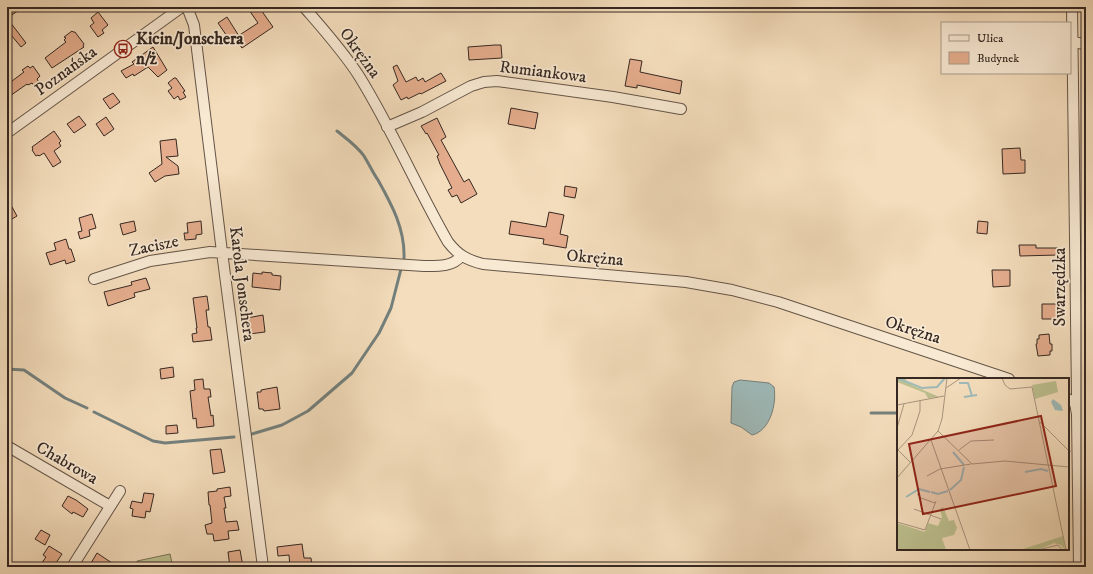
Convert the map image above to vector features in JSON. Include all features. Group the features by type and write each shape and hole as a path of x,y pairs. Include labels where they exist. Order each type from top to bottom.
{"street":[{"name":"Poznańska","path":"7,133 182,7"},
{"name":"Karola Jonschera","path":"187,7 194,25 263,567"},
{"name":"Okrężna","path":"304,7 350,63 367,90 446,237 461,256 473,262 483,264 686,282 732,290 778,302 1006,378"},
{"name":"Swarzędzka","path":"1072,7 1077,395 1071,401 1077,414 1078,567"},
{"path":"1073,42 1084,44 1086,46"},
{"name":"Rumiankowa","path":"387,127 422,112 471,86 484,82 497,81 613,97 681,109"},
{"name":"Zacisze","path":"94,279 150,261 210,252 424,266 451,264 457,261 461,256"},
{"path":"1071,401 1086,404"},
{"name":"Chabrowa","path":"7,446 110,506"},
{"name":"Chabrowa","path":"72,567 120,491"}],"green space":[{"path":"170,554 173,567 138,567 137,561"}],"water":[{"path":"740,380 769,383 774,387 775,394 773,409 768,423 752,435 741,427 731,423 732,387 734,382"}],"building":[{"path":"7,7 23,7 12,15"},
{"path":"247,7 259,7 273,27 242,48 235,38 231,42 218,23 227,17 239,36 258,23"},
{"path":"98,12 108,25 102,30 104,33 98,37 90,26 94,23 91,18"},
{"path":"7,18 26,43 21,47 7,30"},
{"path":"72,31 75,32 84,44 84,47 52,68 45,58 66,42 64,40 66,38 64,37"},
{"path":"501,45 502,58 469,60 468,47"},
{"path":"153,47 167,70 158,77 148,67 134,76 133,74 126,78 121,71 134,64 132,62"},
{"path":"630,59 642,61 640,72 682,81 680,94 637,85 637,88 625,86"},
{"path":"397,65 406,82 416,77 418,81 423,78 425,82 441,73 446,81 421,94 420,93 408,99 407,97 401,100 393,85 398,81 393,67"},
{"path":"28,66 30,68 33,66 40,76 37,79 40,84 35,87 32,83 27,84 7,98 7,74 12,81 24,72 22,70"},
{"path":"176,78 185,91 183,92 186,97 180,100 178,96 174,99 168,91 172,88 168,83"},
{"path":"113,93 120,102 110,109 103,99"},
{"path":"511,108 538,113 535,129 508,124"},
{"path":"79,116 86,125 74,133 67,124"},
{"path":"106,117 114,129 104,136 96,124"},
{"path":"437,118 446,137 441,140 464,182 469,179 477,194 461,203 457,195 452,197 448,190 452,188 440,164 437,156 439,155 427,133 426,134 421,126"},
{"path":"54,131 61,141 59,143 61,146 54,151 61,162 53,167 44,153 36,156 32,150 32,147"},
{"path":"176,139 178,156 166,157 178,166 179,174 165,176 155,182 149,173 162,164 160,141"},
{"path":"1020,148 1021,160 1025,160 1025,173 1003,174 1002,149"},
{"path":"565,186 577,188 575,198 564,196"},
{"path":"7,198 17,216 7,222"},
{"path":"549,212 564,215 560,234 568,236 566,248 543,244 544,239 509,234 511,221 546,227"},
{"path":"92,214 96,228 89,230 90,236 80,239 78,232 82,231 79,218"},
{"path":"134,221 136,231 123,235 120,224"},
{"path":"201,221 202,234 196,235 196,239 185,240 184,233 188,233 187,223"},
{"path":"978,221 988,222 987,234 977,233"},
{"path":"66,239 75,261 66,264 65,260 50,265 46,253 56,250 54,243"},
{"path":"1019,245 1036,245 1036,248 1058,248 1058,255 1020,256"},
{"path":"992,270 1010,270 1010,286 993,287"},
{"path":"262,272 281,276 280,290 252,287 253,273 262,274"},
{"path":"146,278 150,289 134,293 135,297 108,306 104,292 132,285 131,282"},
{"path":"207,296 209,310 206,310 208,327 210,327 212,340 193,342 192,334 197,333 197,328 193,298"},
{"path":"1042,304 1057,304 1058,319 1042,319"},
{"path":"263,315 265,332 249,334 247,318"},
{"path":"1049,334 1050,344 1052,344 1052,351 1050,351 1050,355 1038,356 1036,344 1037,339 1039,339 1039,335"},
{"path":"173,367 174,377 161,379 160,369"},
{"path":"203,379 204,389 210,389 211,397 208,397 211,416 213,415 214,426 197,428 196,418 193,419 190,391 195,390 194,380"},
{"path":"277,387 280,409 264,411 263,409 259,409 257,392"},
{"path":"177,425 178,433 166,434 166,426"},
{"path":"221,449 225,472 213,474 210,450"},
{"path":"230,487 231,496 224,497 226,522 237,521 239,530 228,531 229,539 214,541 213,534 207,534 205,525 212,523 208,492"},
{"path":"144,493 154,494 150,512 146,511 145,518 132,516 133,509 130,508 132,501 142,503"},
{"path":"68,496 88,509 83,517 73,512 72,514 62,506"},
{"path":"41,530 50,535 45,545 35,539"},
{"path":"302,544 304,558 311,558 312,567 290,567 289,555 278,556 277,547"},
{"path":"49,546 62,554 56,563 54,562 50,567 39,567 46,557 43,555"},
{"path":"240,550 243,567 230,567 228,552"},
{"path":"97,553 118,567 97,567 91,563"}],"waterway":[{"path":"337,131 361,152 378,180 397,218 404,247 404,258"},
{"path":"252,434 282,425 308,411 352,373 379,333 391,308 401,269"},
{"path":"7,369 24,370 65,398 87,408"},
{"path":"94,412 153,441 165,443 234,437"},
{"path":"871,413 897,413"}],"place":[{"name":"Kicin/Jonschera n/ż","path":"123,49"}]}
